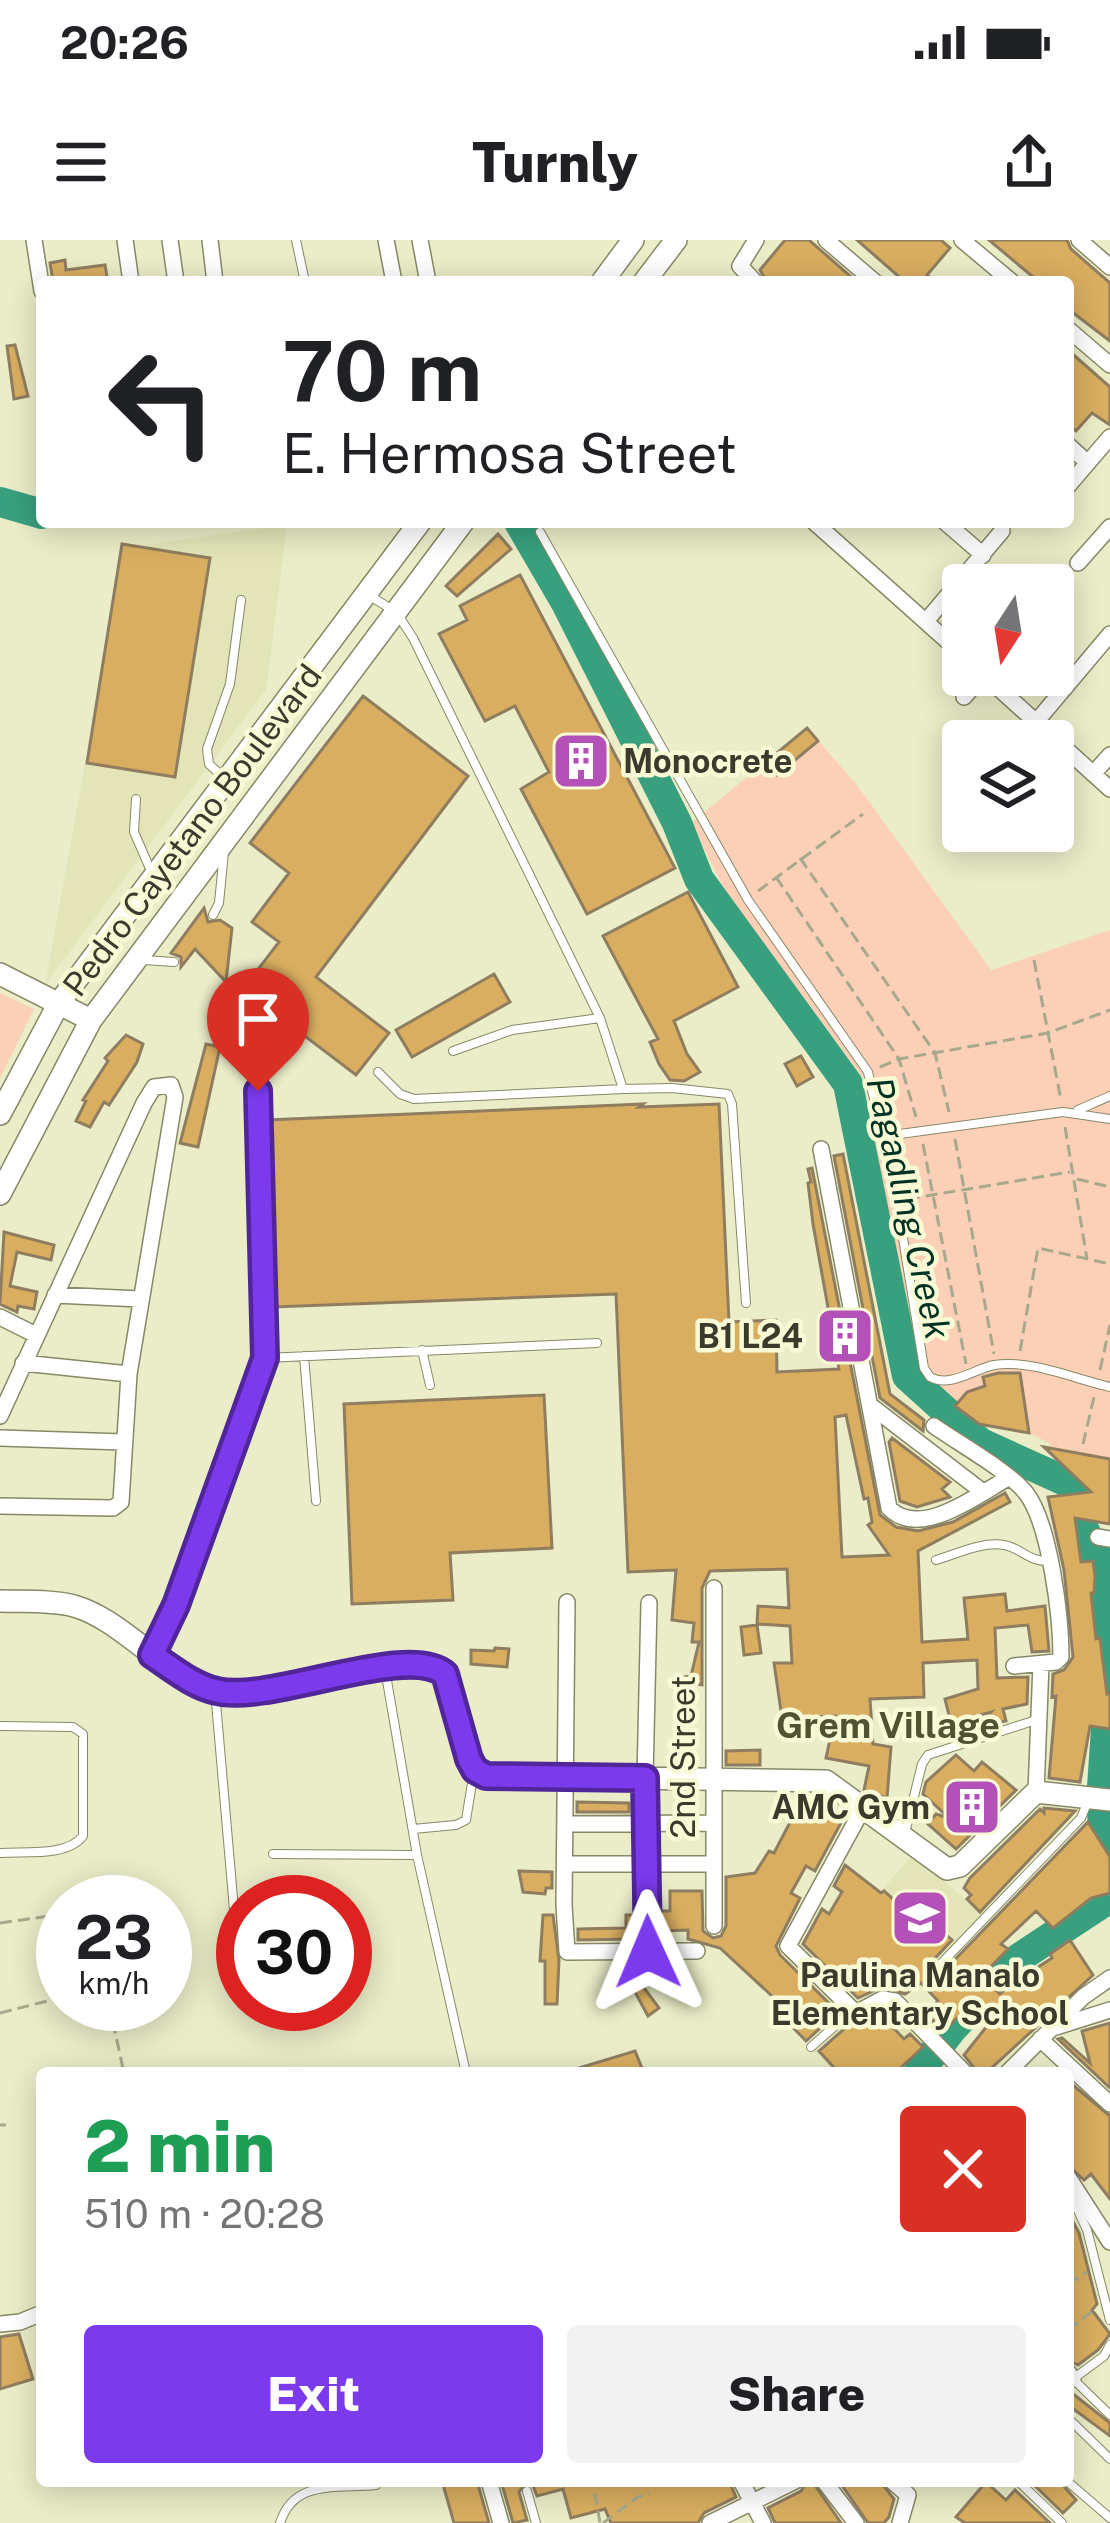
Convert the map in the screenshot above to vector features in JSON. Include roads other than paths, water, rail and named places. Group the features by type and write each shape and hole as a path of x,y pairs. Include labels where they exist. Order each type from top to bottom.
{"main road":[{"path":"606,276 633,240"},
{"path":"649,276 676,240"},
{"name":"Pedro Cayetano Boulevard","path":"0,1114 58,1003 415,528"},
{"name":"Pedro Cayetano Boulevard","path":"0,1194 91,1020 459,528"},
{"path":"0,974 91,1020"},
{"path":"0,1601 77,1607 215,1691 244,1694 385,1668 430,1665 445,1674 475,1770 486,1776 826,1781 903,1840 953,1869 1036,1792 1097,1800"}],"street":[{"path":"34,240 40,276"},
{"path":"125,240 130,276"},
{"path":"170,240 175,276"},
{"path":"210,240 213,276"},
{"path":"386,240 393,276"},
{"path":"420,240 427,276"},
{"path":"749,276 740,266 756,240"},
{"path":"826,240 868,276"},
{"path":"1079,240 1110,267"},
{"path":"967,242 1005,276"},
{"path":"1074,334 1110,364"},
{"path":"1074,479 1110,437"},
{"path":"1074,451 1088,463"},
{"path":"1078,563 1110,527"},
{"path":"821,528 942,635"},
{"path":"952,528 983,554"},
{"path":"927,620 1002,532"},
{"path":"1038,720 1110,634"},
{"path":"1007,696 1034,720"},
{"path":"1094,774 1110,755"},
{"path":"1074,756 1110,789"},
{"path":"0,1416 143,1102 160,1083 171,1085 175,1097 129,1374 118,1506 0,1506"},
{"path":"821,1149 889,1508 897,1516 923,1521 1008,1478"},
{"path":"55,1295 140,1299"},
{"path":"0,1317 36,1335"},
{"path":"23,1363 129,1374"},
{"path":"872,1406 983,1492"},
{"path":"934,1426 1023,1488 1037,1510 1062,1652 1056,1662 1014,1666"},
{"path":"0,1438 124,1442"},
{"name":"2nd Street","path":"713,1927 714,1588"},
{"path":"567,1602 567,1952 697,1951"},
{"path":"648,1952 649,1603"},
{"path":"1036,1792 1041,1664"},
{"path":"862,1810 788,1946 858,2014 890,1998 960,2067"},
{"path":"566,1824 712,1823"},
{"path":"565,1864 713,1864"},
{"path":"1013,2067 1110,1978"},
{"path":"1044,2034 1110,2010"},
{"path":"1044,2034 1110,2104"},
{"path":"1074,2186 1110,2242"},
{"path":"0,2324 36,2315"},
{"path":"491,2487 502,2523"},
{"path":"744,2487 763,2523"},
{"path":"710,2523 784,2487"},
{"path":"829,2487 856,2523"},
{"path":"899,2487 908,2495 900,2523"}],"lane":[{"path":"296,240 304,276"},
{"path":"540,532 748,900 868,1072 885,1136 924,1368 938,1382 996,1365 1017,1365 1110,1387"},
{"path":"366,593 396,612 413,638 600,1018 623,1089"},
{"path":"226,780 206,758 210,731 230,684 242,600"},
{"path":"136,799 134,832 153,876"},
{"path":"213,915 219,903 225,840"},
{"path":"136,959 174,962"},
{"path":"452,1051 512,1030 600,1018"},
{"path":"378,1072 400,1094 414,1099 672,1088 728,1094 746,1303"},
{"path":"152,1655 176,1605 265,1358 258,1091"},
{"path":"885,1136 1074,1111 1110,1096"},
{"path":"1074,1111 1110,1119"},
{"path":"265,1358 597,1343"},
{"path":"422,1350 430,1385"},
{"path":"304,1356 316,1501"},
{"path":"936,1560 996,1543 1036,1562 1048,1561"},
{"path":"385,1668 446,1996 464,2067"},
{"path":"215,1691 231,1875"},
{"path":"903,1840 928,1755 1039,1718"},
{"path":"0,1726 74,1727 83,1734 83,1836 77,1845 66,1848 0,1852"},
{"path":"413,1829 466,1820 475,1770"},
{"path":"933,1972 1097,1800"},
{"path":"273,1854 418,1855"},
{"path":"812,2048 853,2010"},
{"path":"1074,2202 1098,2265 1110,2320"},
{"path":"1074,2373 1104,2356 1110,2345"},
{"path":"1074,2378 1110,2415"},
{"path":"1074,2424 1110,2459"},
{"path":"280,2523 287,2503 301,2492 364,2487"},
{"path":"1024,2487 1062,2523"},
{"path":"1074,2487 1110,2518"},
{"path":"527,2492 536,2523"}],"waterway":[{"name":"Pagadling Creek","path":"0,502 36,512"},
{"name":"Pagadling Creek","path":"522,528 566,603 677,823 699,879 848,1084 907,1376 981,1443 1076,1486 1080,1521 1097,1556 1109,1686 1101,1801 1109,1898"},
{"path":"923,2067 1019,1958 1110,1898"}],"place":[{"name":"Monocrete","path":"581,761"},
{"name":"B1 L24","path":"845,1336"},
{"name":"AMC Gym","path":"972,1807"},
{"name":"Paulina Manalo Elementary School","path":"920,1918"}],"district":[{"name":"Grem Village","path":"888,1725"}]}
